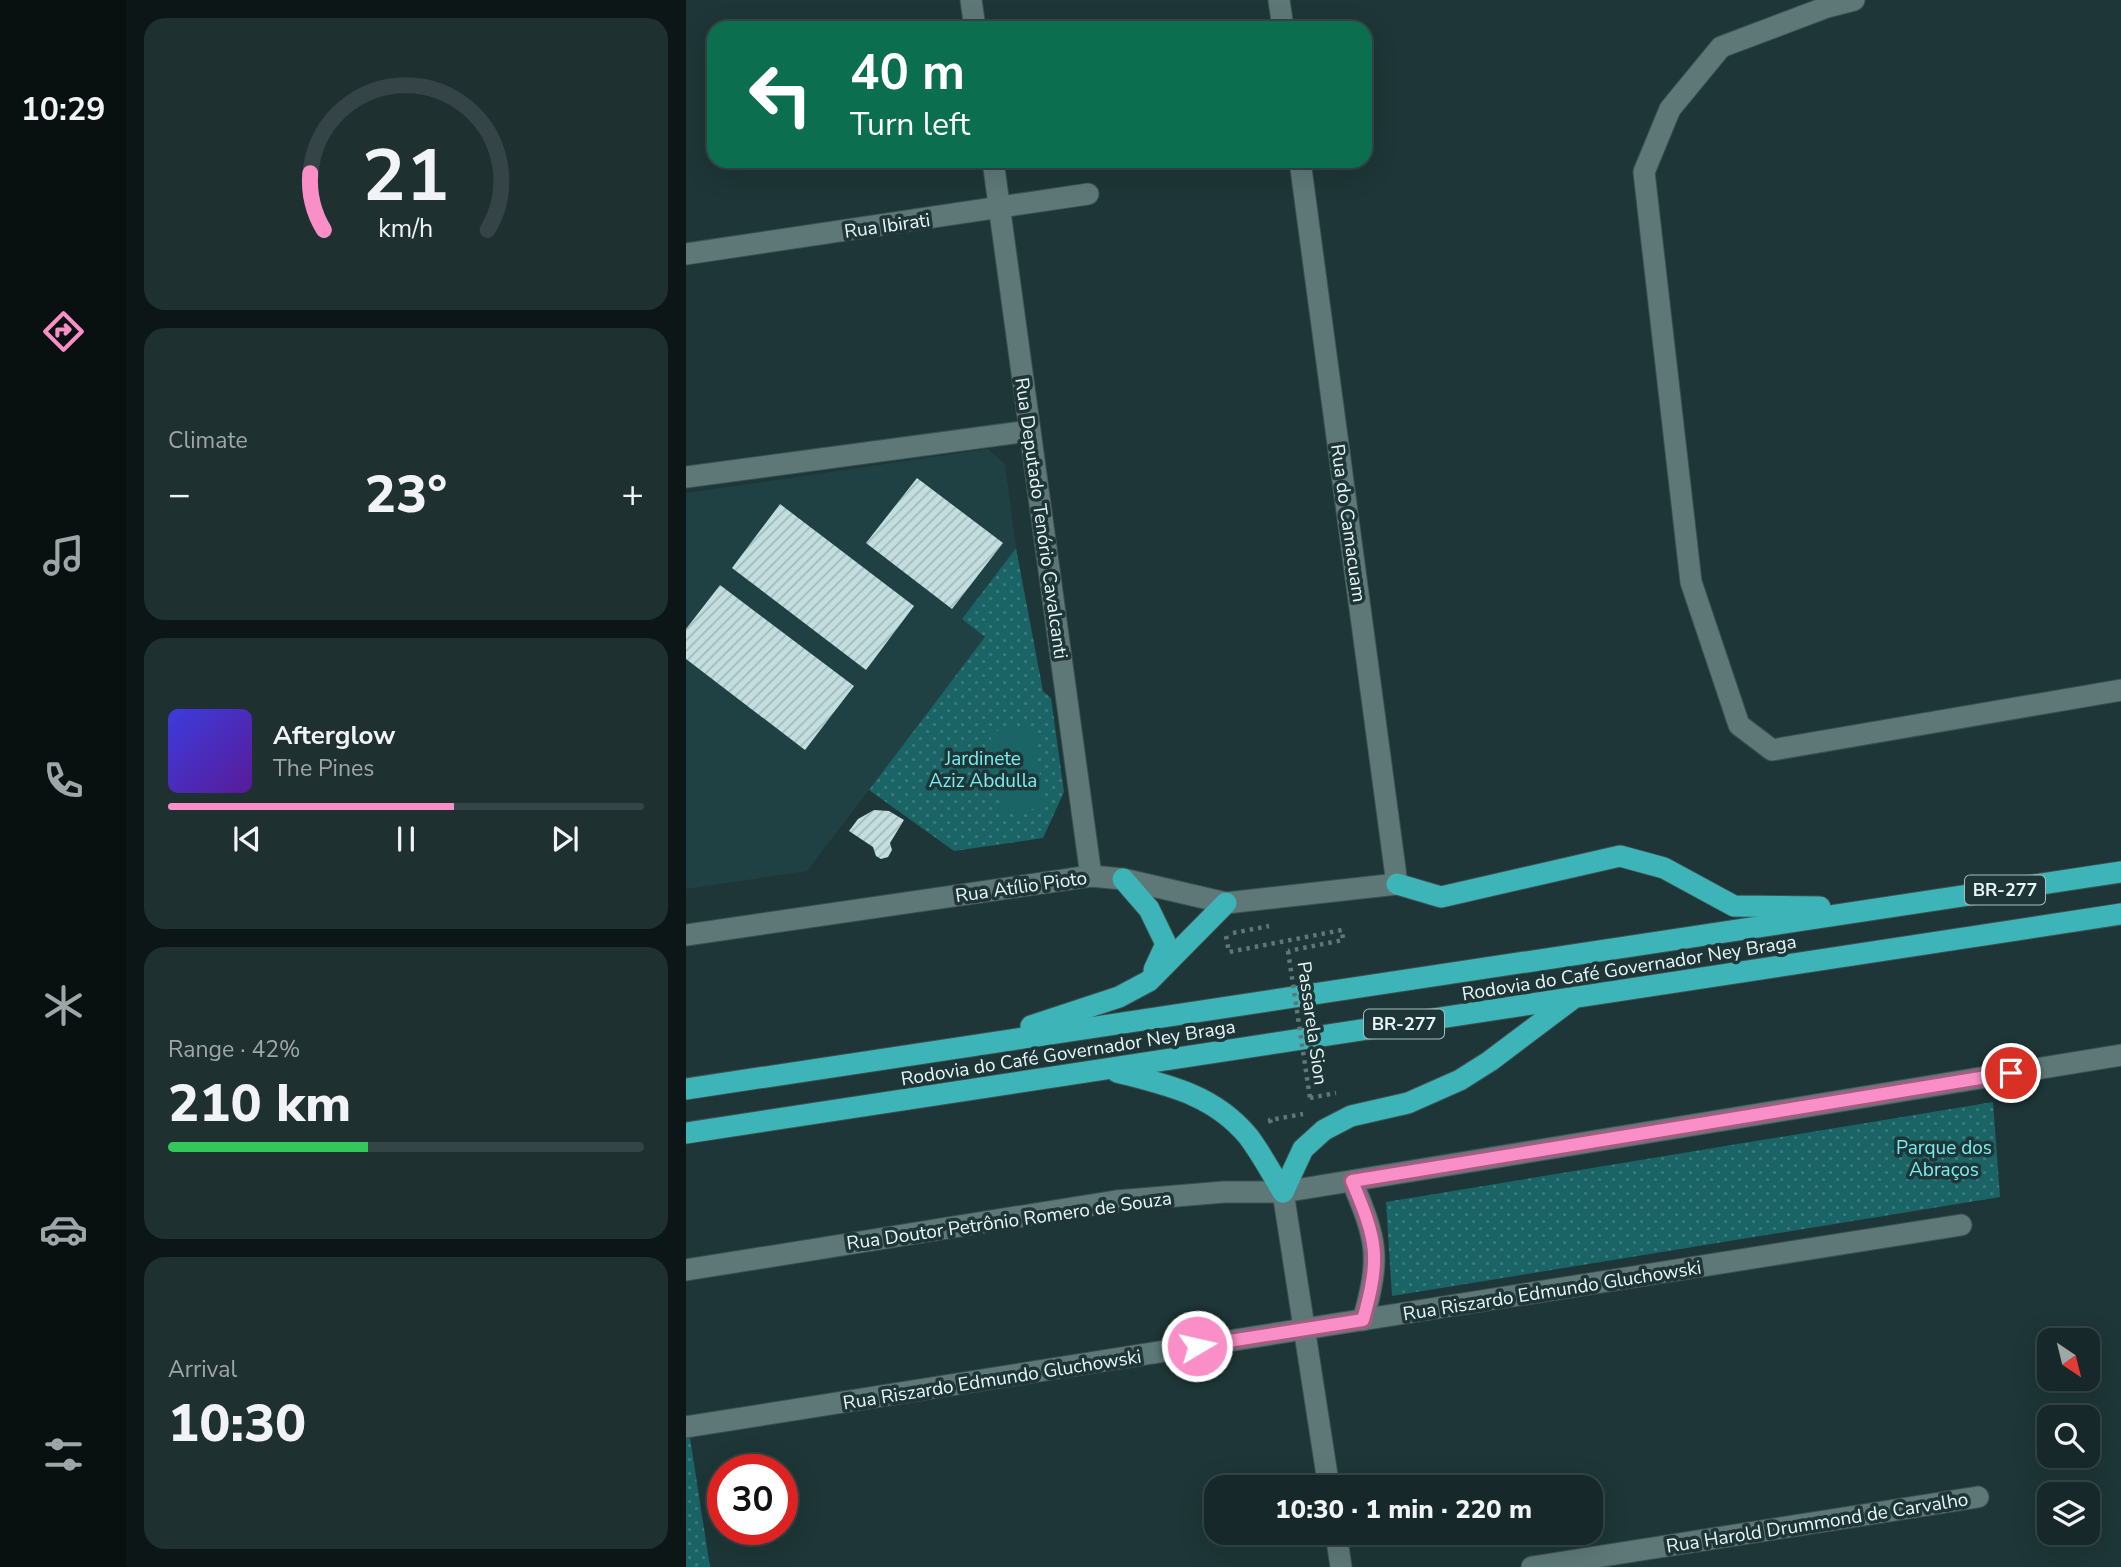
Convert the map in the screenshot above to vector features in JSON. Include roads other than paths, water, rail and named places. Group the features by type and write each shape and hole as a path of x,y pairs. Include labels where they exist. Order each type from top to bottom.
{"highway":[{"path":"1397,884 1441,897 1620,856 1664,868 1734,906 1889,907"},
{"name":"Rodovia do Café Governador Ney Braga","path":"686,1089 2121,872"},
{"path":"1123,879 1149,909 1166,943 1149,981"},
{"path":"975,1045 1119,997 1149,981 1226,903"},
{"name":"Rodovia do Café Governador Ney Braga","path":"686,1133 2121,914"},
{"path":"1283,1192 1304,1149 1324,1130 1351,1116 1421,1098 1460,1080 1573,999"},
{"path":"1108,1069 1201,1097 1225,1114 1248,1136 1283,1192"}],"street":[{"path":"971,0 974,21"},
{"path":"1279,0 1282,21"},
{"path":"1854,0 1828,3 1721,47 1670,109 1644,172 1691,582 1739,725 1772,750 2121,690"},
{"name":"Rua Deputado Tenório Cavalcanti","path":"994,168 1091,876"},
{"name":"Rua do Camacuam","path":"1301,168 1397,884"},
{"name":"Rua Ibirati","path":"686,254 1088,194"},
{"path":"686,477 1030,431"},
{"name":"Rua Atílio Pioto","path":"686,935 1091,876 1123,879 1226,903 1397,884"},
{"name":"Rua Doutor Petrônio Romero de Souza","path":"686,1269 1116,1201 1186,1194 1283,1192 2121,1055"},
{"path":"1352,1181 1375,1247 1376,1269 1363,1320"},
{"path":"1283,1192 1327,1475"},
{"name":"Rua Riszardo Edmundo Gluchowski","path":"686,1427 1961,1225"},
{"name":"Rua Harold Drummond de Carvalho","path":"1532,1567 1978,1497"},
{"path":"1338,1545 1341,1567"}],"park label":[{"name":"Jardinete Aziz Abdulla","path":"983,769"},
{"name":"Parque dos Abraços","path":"1944,1158"}]}
